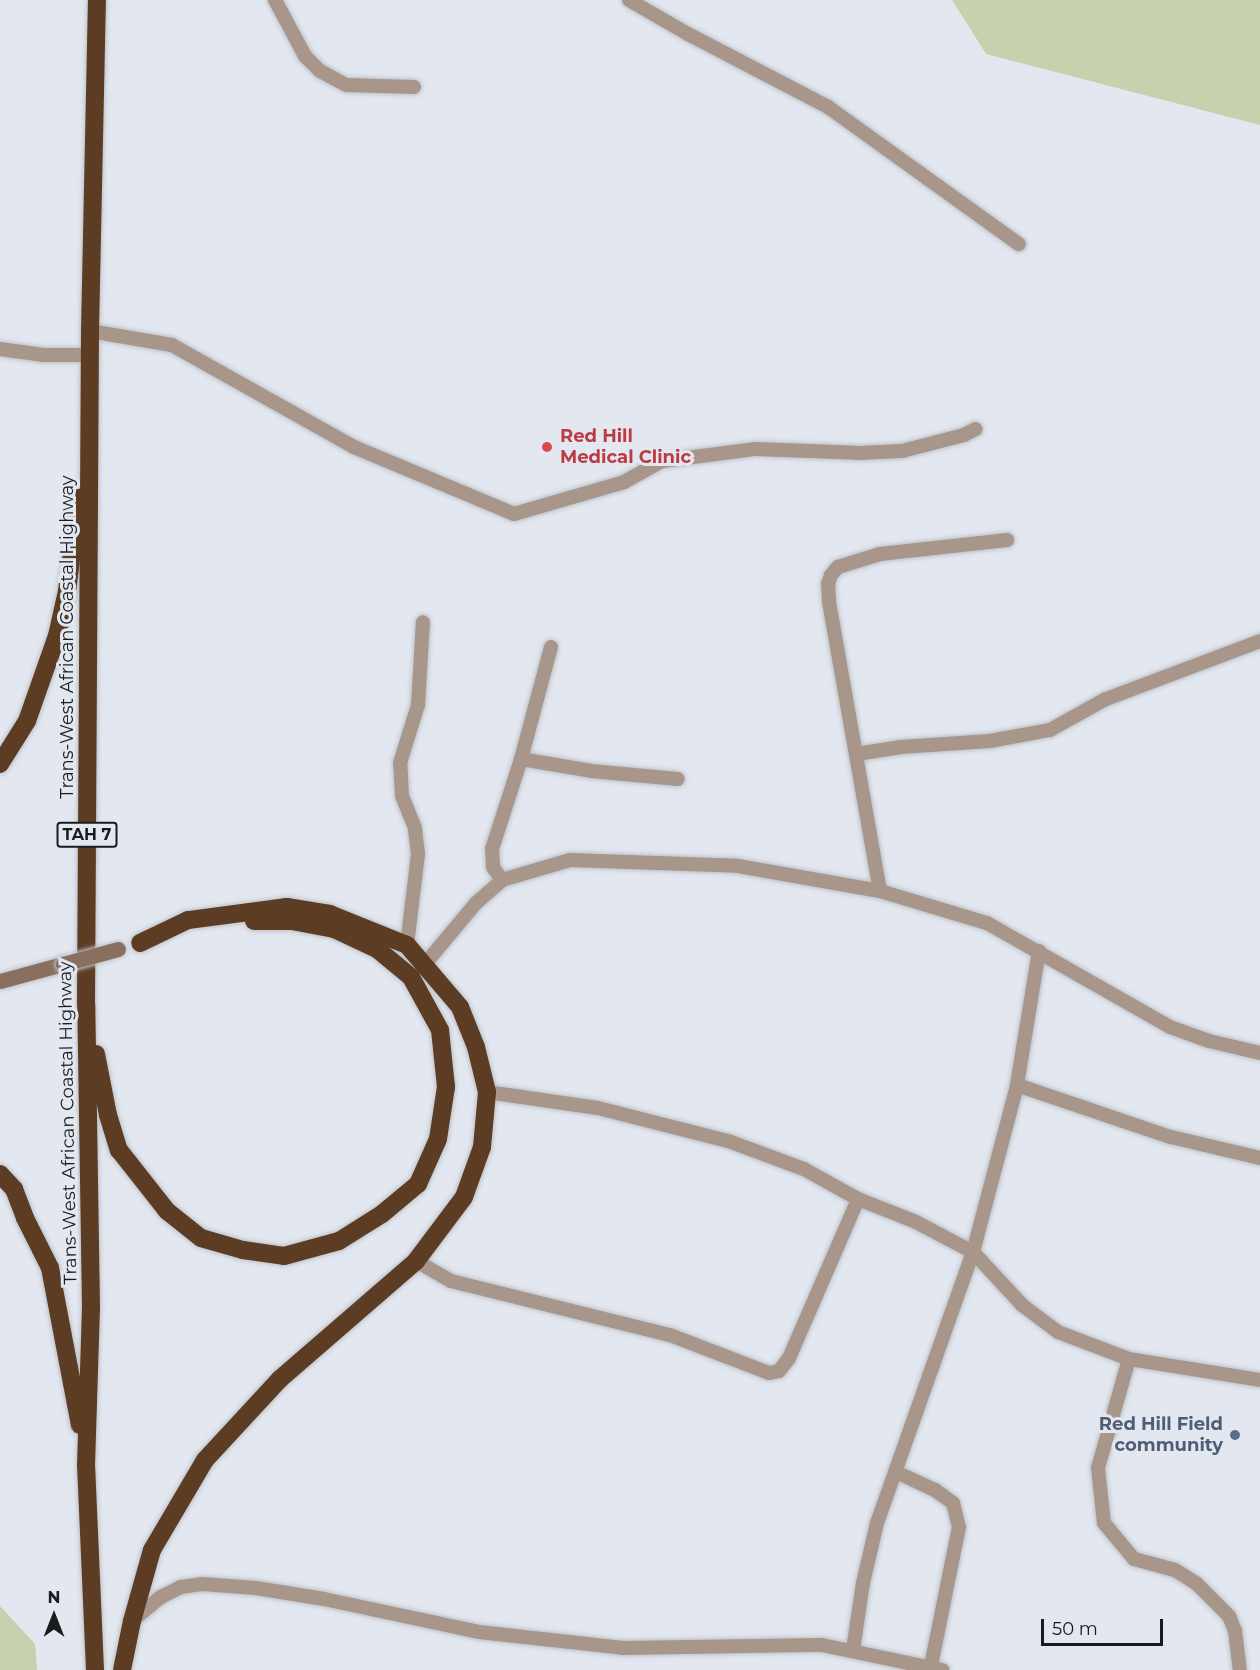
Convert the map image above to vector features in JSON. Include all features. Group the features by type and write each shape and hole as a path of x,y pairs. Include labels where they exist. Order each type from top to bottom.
{"highway":[{"name":"Trans-West African Coastal Highway","path":"95,1670 86,1466 91,1306 86,1004 90,331 97,0"},
{"path":"0,764 27,721 57,636 75,541 90,383"},
{"path":"122,1670 132,1622 152,1550 204,1460 280,1379 416,1261 464,1197 482,1147 487,1092 476,1047 460,1007 407,945 330,914 287,907 188,920 140,942"},
{"path":"86,1004 108,1115 119,1150 167,1211 201,1238 243,1250 285,1256 339,1241 382,1214 418,1184 438,1139 446,1087 440,1030 411,977 377,949 334,929 292,921 192,927 140,942"},
{"path":"0,1174 14,1189 25,1218 50,1268 86,1466"}],"street":[{"path":"275,0 305,56 320,72 346,85 414,87"},
{"path":"629,0 688,34 828,107 1019,244"},
{"path":"90,331 172,345 354,447 514,514 624,482 662,462 756,449 858,453 902,451 964,435 976,429"},
{"path":"0,349 44,355 90,355"},
{"path":"880,891 829,601 828,584 831,575 838,567 880,554 1007,540"},
{"path":"407,945 418,854 415,828 402,796 400,763 418,705 423,622"},
{"path":"856,754 901,747 990,741 1050,730 1106,699 1260,641"},
{"path":"502,880 493,867 492,849 521,759 551,647"},
{"path":"521,759 591,771 678,779"},
{"path":"425,964 476,903 502,880 570,860 738,866 880,891 987,922 1170,1027 1209,1041 1260,1053"},
{"path":"0,981 140,942"},
{"path":"853,1650 863,1583 877,1523 973,1252 1017,1084 1039,951"},
{"path":"1017,1084 1171,1137 1260,1158"},
{"path":"487,1092 598,1108 731,1142 804,1169 858,1199 916,1222 973,1252 1022,1305 1058,1332 1128,1359 1260,1380"},
{"path":"416,1261 452,1281 670,1335 769,1373 779,1371 789,1358 858,1199"},
{"path":"1128,1359 1098,1468 1104,1523 1134,1559 1182,1574 1196,1583 1229,1616 1235,1631 1240,1670"},
{"path":"132,1622 161,1598 181,1587 202,1584 256,1588 324,1599 479,1632 623,1648 822,1645 937,1668 959,1527 953,1503 935,1490 896,1472"}],"green space":[{"path":"952,0 1260,0 1260,125 986,54"},
{"path":"0,1606 35,1644 37,1670 0,1670"}],"place":[{"name":"Red Hill Medical Clinic","path":"547,447"},
{"name":"Red Hill Field community","path":"1235,1435"}]}
